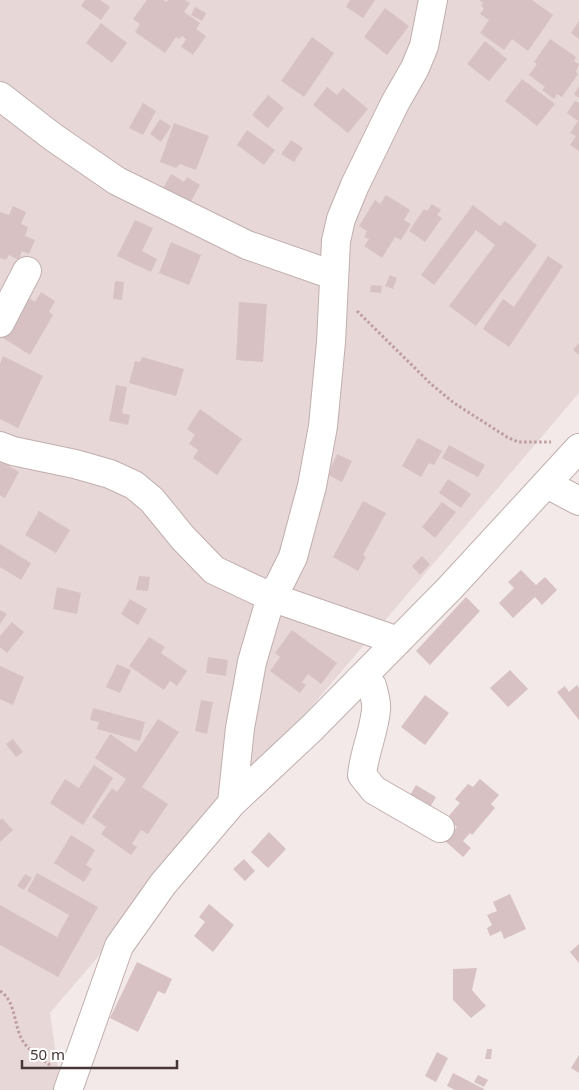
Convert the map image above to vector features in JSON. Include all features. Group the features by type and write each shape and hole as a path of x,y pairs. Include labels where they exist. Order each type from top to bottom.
{"street":[{"path":"232,803 240,728 252,662 271,597 293,557 312,486 323,426 331,342 336,241 341,219 367,160 395,103 415,68 424,46 433,0"},
{"path":"0,96 53,137 117,181 247,245 333,280"},
{"path":"0,323 27,271"},
{"path":"69,1087 119,946 163,884 232,803 312,728 398,641 547,484 567,445"},
{"path":"0,446 13,451 75,464 110,474 134,485 152,500 183,538 214,570 271,597 398,641"},
{"path":"547,484 579,501"},
{"path":"359,680 372,686 376,708 373,731 362,775 374,790 440,828"}],"path":[{"path":"333,280 371,327 431,384 454,402 506,437 518,442 567,445"},
{"path":"0,991 8,997 18,1032 25,1044 69,1087"}],"shaded area":[{"path":"0,0 579,0 579,393 50,1013 61,1090 0,1090"}],"building":[{"path":"85,0 100,0 110,7 101,20 81,6"},
{"path":"147,0 163,0 167,2 168,0 185,0 190,3 184,12 200,23 196,29 206,36 193,55 181,47 186,39 182,36 179,39 176,37 165,53 135,32 140,24 133,19"},
{"path":"350,0 375,0 363,18 346,7"},
{"path":"479,0 532,0 553,15 528,51 512,39 504,50 480,33 489,20 480,14 484,8 481,6 483,3"},
{"path":"195,7 206,13 202,21 191,15"},
{"path":"385,8 409,26 387,55 364,37"},
{"path":"579,21 579,39 571,33"},
{"path":"101,23 127,43 112,63 86,43"},
{"path":"312,37 334,53 304,97 281,81"},
{"path":"550,39 576,57 574,61 579,64 576,72 578,74 562,97 557,94 554,99 542,90 545,87 529,75 537,64 534,62"},
{"path":"485,41 507,59 489,81 467,64"},
{"path":"522,79 555,104 537,126 505,101"},
{"path":"579,86 579,98 574,94"},
{"path":"327,87 337,95 343,88 368,109 348,133 313,105"},
{"path":"268,95 284,108 268,128 252,115"},
{"path":"575,101 579,103 579,151 570,145 576,136 570,133 578,121 567,113"},
{"path":"143,103 156,111 143,135 129,128"},
{"path":"160,119 171,126 161,142 150,134"},
{"path":"174,123 209,136 196,170 180,164 176,168 160,162"},
{"path":"247,130 275,150 264,165 237,145"},
{"path":"291,140 303,148 294,162 281,154"},
{"path":"171,174 184,182 187,177 200,185 188,207 161,192"},
{"path":"386,195 410,210 404,220 411,224 401,240 395,237 382,258 364,246 369,239 364,237 367,231 359,226 375,200 380,204"},
{"path":"432,204 441,210 437,215 442,218 425,242 409,231 424,209 427,211"},
{"path":"473,205 500,226 505,221 537,245 476,326 449,306 495,245 476,230 434,285 421,275"},
{"path":"13,206 26,212 21,224 28,227 25,236 35,240 29,254 22,251 19,260 9,255 6,260 0,258 0,212 9,215"},
{"path":"135,220 153,228 142,251 157,259 151,272 117,256"},
{"path":"171,242 201,255 189,285 159,273"},
{"path":"548,256 563,266 509,347 483,329 503,299 514,307"},
{"path":"390,275 397,278 393,289 385,286"},
{"path":"115,281 124,282 122,300 113,299"},
{"path":"371,285 382,286 381,293 370,292"},
{"path":"41,292 55,301 49,312 53,315 30,355 0,336 23,294 35,302"},
{"path":"239,302 267,304 263,362 236,360"},
{"path":"579,343 579,355 573,350"},
{"path":"3,356 43,376 18,428 0,419 0,364"},
{"path":"142,357 184,369 176,396 129,383 135,361 140,362"},
{"path":"116,385 127,387 122,413 130,415 128,425 109,421"},
{"path":"200,409 242,439 217,475 193,458 198,450 189,444 195,435 187,429"},
{"path":"418,438 442,451 434,465 429,463 421,477 402,466"},
{"path":"449,445 485,465 478,477 442,458"},
{"path":"337,454 352,461 342,482 328,475"},
{"path":"0,461 19,472 5,498 0,495"},
{"path":"448,479 471,494 461,508 439,493"},
{"path":"363,501 386,513 363,555 366,557 358,571 333,557"},
{"path":"442,502 456,512 435,538 422,527"},
{"path":"39,511 70,530 56,553 25,535"},
{"path":"0,544 31,563 21,580 0,567"},
{"path":"422,556 430,564 420,575 412,566"},
{"path":"521,570 536,585 545,577 557,590 542,605 535,597 513,618 499,603 514,588 508,582"},
{"path":"139,576 150,577 148,591 136,590"},
{"path":"57,587 81,593 77,614 53,609"},
{"path":"466,597 480,611 430,665 416,651"},
{"path":"130,599 147,609 138,625 121,614"},
{"path":"0,610 7,614 0,624"},
{"path":"12,622 24,632 7,653 0,647 0,636"},
{"path":"292,630 337,663 321,684 308,674 302,682 306,685 300,693 270,671 280,657 275,653"},
{"path":"149,637 165,647 161,653 187,671 177,686 170,681 164,690 129,666"},
{"path":"208,657 228,660 226,676 206,673"},
{"path":"117,664 131,670 120,693 106,687"},
{"path":"0,666 24,677 13,705 0,699"},
{"path":"510,670 528,689 508,707 490,688"},
{"path":"577,685 579,688 579,720 557,692 565,686 569,692"},
{"path":"425,695 449,713 425,745 401,727"},
{"path":"201,700 213,702 207,734 195,731"},
{"path":"93,708 145,722 140,741 97,729 99,722 90,720"},
{"path":"158,719 179,732 142,787 168,804 148,834 141,830 132,844 137,847 131,855 101,834 106,827 92,817 112,788 117,792 126,779 95,758 110,734 136,752"},
{"path":"13,739 23,752 16,757 6,744"},
{"path":"94,765 113,778 83,825 50,803 65,779 79,788"},
{"path":"480,779 499,795 491,804 495,808 472,835 470,833 463,841 471,848 463,857 445,841 457,827 447,818 460,803 455,799 468,784 473,787"},
{"path":"416,785 436,797 424,817 404,805"},
{"path":"2,818 13,830 0,842 0,820"},
{"path":"269,832 286,849 268,868 251,852"},
{"path":"71,835 95,850 86,865 92,869 84,882 54,863"},
{"path":"244,859 255,871 245,881 233,869"},
{"path":"37,873 98,907 58,977 0,945 0,905 57,937 69,915 27,891"},
{"path":"25,874 32,878 24,890 17,886"},
{"path":"510,894 526,929 504,939 501,931 490,936 487,928 492,925 487,915 497,911 493,902"},
{"path":"209,904 234,925 213,952 194,936 205,922 199,917"},
{"path":"579,944 579,963 570,952"},
{"path":"137,962 172,979 165,994 158,991 138,1032 110,1018"},
{"path":"477,968 472,990 486,1006 471,1018 453,1000 453,969"},
{"path":"487,1049 492,1049 491,1059 485,1059"},
{"path":"437,1052 448,1058 436,1082 425,1076"},
{"path":"579,1055 579,1073 571,1068"},
{"path":"453,1073 484,1089 455,1090 447,1086"},
{"path":"478,1075 488,1080 484,1087 474,1082"}]}
